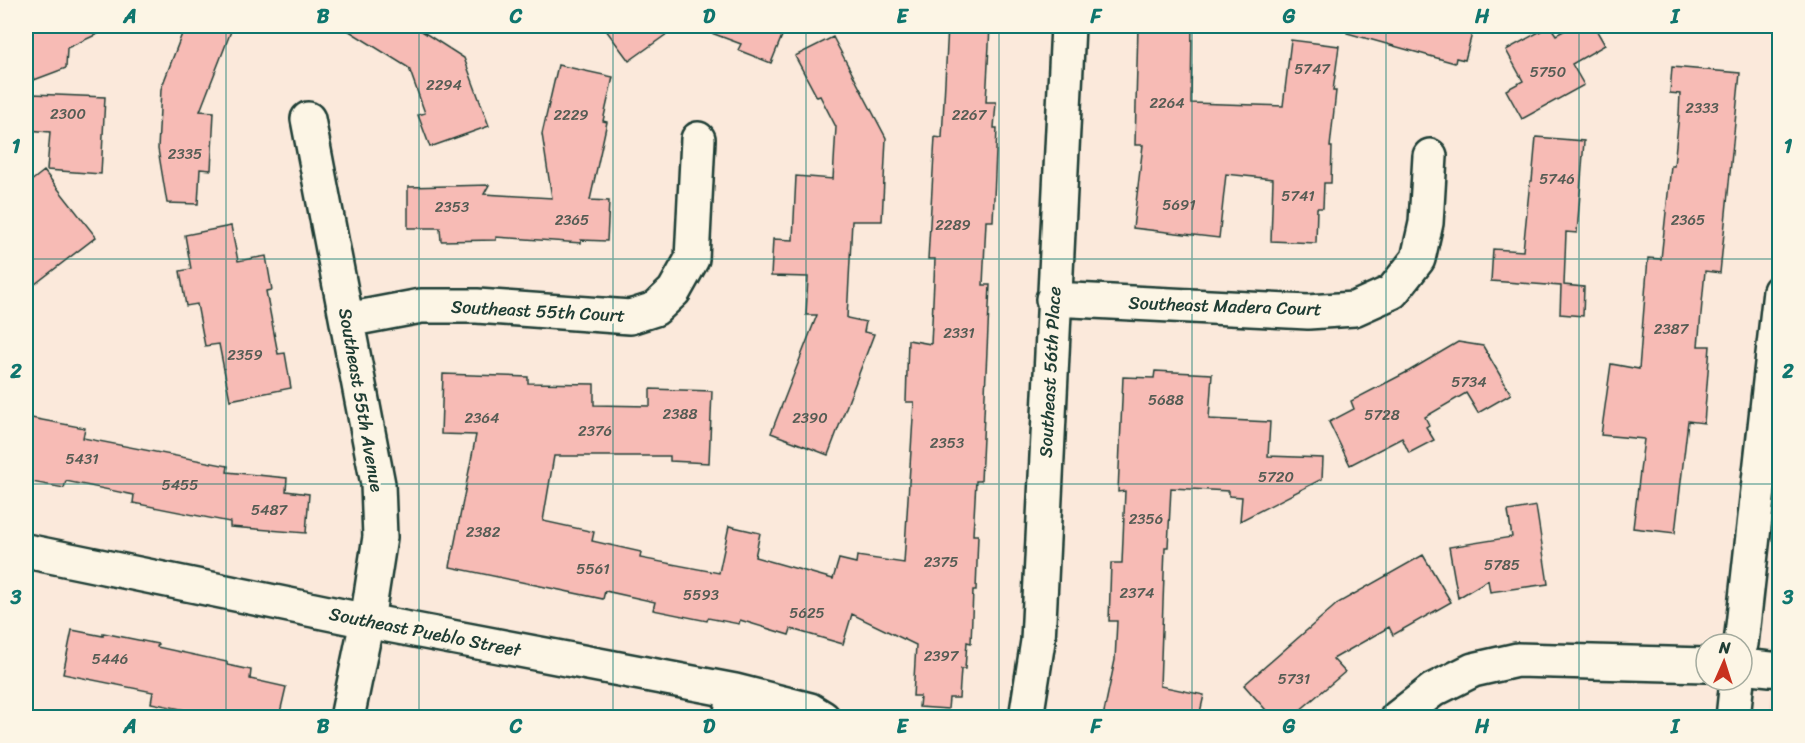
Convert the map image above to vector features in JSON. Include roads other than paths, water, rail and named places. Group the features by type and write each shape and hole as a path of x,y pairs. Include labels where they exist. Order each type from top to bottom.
{"street":[{"name":"Southeast 56th Place","path":"1026,717 1038,641 1068,26"},
{"name":"Southeast 55th Avenue","path":"308,119 378,484 380,537 367,621 347,717"},
{"name":"Southeast 55th Court","path":"346,320 421,306 477,306 630,317 655,309 674,291 692,259 698,139"},
{"name":"Southeast Madera Court","path":"1053,299 1308,312 1354,309 1392,292 1418,260 1426,223 1430,156"},
{"path":"1742,632 1779,291"},
{"name":"Southeast Pueblo Street","path":"26,551 367,621 732,704 810,710 823,717"},
{"path":"1397,717 1433,690 1473,670 1517,660 1694,665"},
{"path":"1754,667 1779,670"},
{"path":"1733,717 1736,692"}]}
